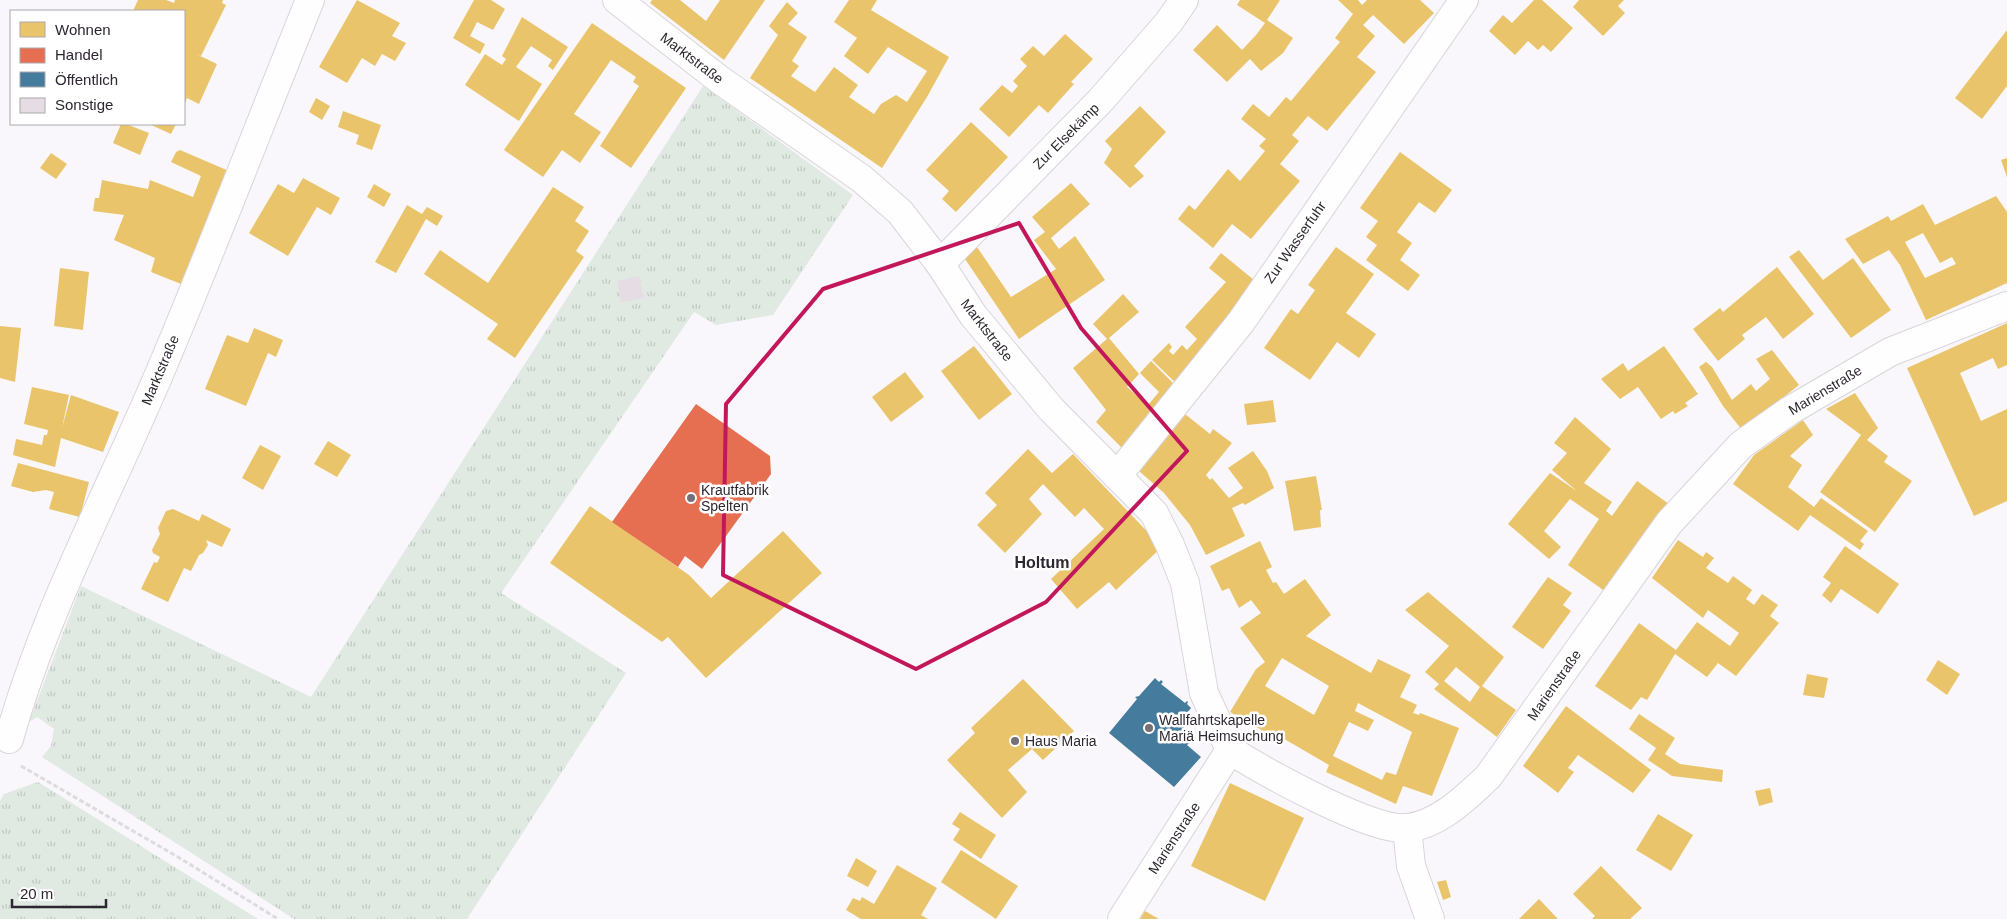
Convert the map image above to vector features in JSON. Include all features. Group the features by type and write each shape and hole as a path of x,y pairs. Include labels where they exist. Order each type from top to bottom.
{"street":[{"name":"Marktstraße","path":"12,750 24,687 42,635 163,365 310,0"},
{"name":"Marktstraße","path":"617,0 720,80 862,179 900,212 940,264 973,315 1051,409 1154,513 1170,545 1185,584 1204,693 1230,750"},
{"name":"Zur Elsekämp","path":"940,264 1100,101 1169,22 1184,0"},
{"name":"Zur Wasserfuhr","path":"1117,476 1241,322 1464,0"},
{"name":"Marienstraße","path":"1122,919 1230,750 1252,764 1358,817 1383,825 1407,828 1425,823 1456,806 1488,777 1669,523 1741,445 1789,411 1890,352 2007,306"},
{"path":"1407,828 1411,866 1430,919"}],"path":[{"path":"12,750 278,919"}],"highlighted area":[{"path":"1019,223 1081,328 1187,451 1046,602 916,669 723,575 726,404 823,289"}],"green space":[{"path":"703,86 853,195 773,315 716,325 694,312 501,593 626,673 467,919 294,919 42,757 51,746 54,729 37,717 29,722 81,586 311,697"},
{"path":"38,782 258,919 0,919 0,801 4,794"}],"building: Wohnen":[{"path":"138,0 166,0 174,3 175,0 223,0 222,3 226,5 201,56 196,54 217,64 199,104 187,98 185,103 185,10 133,10"},
{"path":"357,0 400,23 392,36 406,43 395,61 382,54 375,66 362,58 347,83 319,67"},
{"path":"474,0 491,0 505,9 493,30 477,22 470,36 485,44 480,54 453,38"},
{"path":"652,0 680,0 706,21 720,0 765,0 724,60 650,3"},
{"path":"849,0 877,0 871,10 949,57 927,97 882,168 750,78 778,35 769,26 787,2 798,13 788,24 807,37 792,61 799,66 791,76 815,92 834,67 858,85 849,97 874,114 881,104 896,95 907,102 927,71 888,47 868,74 844,56 857,38 834,22"},
{"path":"1240,0 1280,0 1267,20 1293,38 1283,53 1261,71 1250,59 1227,82 1193,50 1217,25 1242,50 1265,23 1237,5"},
{"path":"1338,0 1358,0 1362,5 1367,0 1420,0 1434,13 1404,44 1373,15 1363,25 1375,36 1357,57 1376,72 1327,131 1308,116 1292,135 1299,141 1280,164 1300,181 1251,239 1232,224 1213,248 1178,219 1189,205 1195,210 1228,169 1240,181 1265,151 1259,146 1266,139 1241,119 1253,104 1269,117 1286,97 1291,101 1340,42 1335,38 1353,14"},
{"path":"1534,0 1542,0 1573,28 1551,52 1543,45 1538,50 1528,41 1515,55 1489,31 1503,15 1512,23"},
{"path":"1579,0 1624,0 1618,6 1625,13 1603,36 1573,7"},
{"path":"522,17 568,47 553,70 548,66 552,60 531,46 516,67 542,84 519,121 465,85 485,54 502,65 506,59 502,56"},
{"path":"592,23 686,88 631,168 600,146 639,86 633,82 636,77 611,60 574,114 601,132 580,163 562,150 543,177 504,150"},
{"path":"2007,30 2007,86 1982,119 1955,98"},
{"path":"1065,34 1093,59 1071,82 1074,84 1048,113 1039,105 1009,137 979,109 1002,85 1012,93 1018,86 1013,81 1027,66 1020,59 1033,46 1044,56"},
{"path":"316,98 330,106 322,120 309,112"},
{"path":"1140,106 1166,132 1134,166 1144,176 1130,188 1104,163 1112,149 1105,141"},
{"path":"343,111 381,125 372,150 356,144 359,135 338,127"},
{"path":"971,122 1008,157 956,212 942,199 949,191 926,170"},
{"path":"121,125 129,125 149,133 140,155 113,143"},
{"path":"151,125 176,125 171,134"},
{"path":"180,150 229,171 181,284 151,272 155,258 114,240 124,215 93,211 95,198 99,198 102,180 148,189 150,180 193,197 201,176 171,162 176,152"},
{"path":"1400,152 1452,190 1435,213 1419,202 1397,232 1412,243 1400,260 1420,275 1408,291 1366,260 1377,245 1366,237 1378,221 1360,208"},
{"path":"51,153 67,164 56,179 40,168"},
{"path":"2007,158 2007,177 2001,160"},
{"path":"303,178 340,198 331,215 317,207 288,256 249,233 278,184 294,193"},
{"path":"1071,183 1090,204 1051,238 1059,249 1075,236 1105,280 1019,339 963,256 977,247 1011,297 1056,269 1034,240 1045,232 1032,217"},
{"path":"374,184 391,194 384,207 367,197"},
{"path":"553,187 584,207 575,221 589,231 576,251 584,257 515,358 487,339 498,324 424,274 440,250 488,283"},
{"path":"1996,196 2007,212 2007,283 1926,320 1900,265 1889,250 1863,264 1845,239 1888,216 1891,221 1923,204 1935,225","holes":["1923,233 1940,263 1952,257 1956,264 1925,278 1905,242"]},
{"path":"407,205 422,214 427,207 443,216 437,226 426,219 396,273 375,262"},
{"path":"1336,247 1374,274 1346,313 1376,334 1359,358 1337,342 1310,380 1264,348 1291,309 1298,314 1315,290 1308,285"},
{"path":"1799,250 1823,280 1853,258 1891,310 1851,338 1789,257"},
{"path":"1221,253 1254,280 1179,386 1152,360 1169,343 1172,347 1169,351 1173,355 1182,345 1187,350 1197,339 1185,327 1226,282 1209,268"},
{"path":"1777,267 1814,314 1783,339 1766,317 1742,335 1745,339 1718,361 1693,329 1720,308 1723,312"},
{"path":"60,268 89,272 83,330 54,326"},
{"path":"1123,294 1139,312 1109,338 1139,374 1127,387 1148,405 1159,392 1140,373 1151,361 1178,388 1125,451 1096,422 1106,410 1073,368 1107,339 1093,324"},
{"path":"2007,323 2007,365 1998,369 1993,358 1960,373 1981,421 2007,409 2007,501 1974,516 1907,368"},
{"path":"0,326 21,328 15,382 0,378"},
{"path":"254,328 283,340 276,357 268,353 246,406 205,389 227,335 248,343"},
{"path":"974,346 1012,394 979,420 941,371"},
{"path":"1664,346 1698,394 1685,403 1688,406 1675,414 1673,411 1661,419 1638,387 1620,399 1601,379 1623,363 1628,371"},
{"path":"1772,350 1799,385 1742,430 1723,406 1699,367 1706,362 1712,367 1732,400 1751,384 1756,391 1770,379 1756,359"},
{"path":"905,372 924,397 891,422 872,397"},
{"path":"32,387 69,395 62,428 71,395 119,412 103,452 61,438 55,467 13,455 16,439 42,445 44,435 47,435 48,430 24,424"},
{"path":"1855,393 1878,428 1867,440 1888,456 1884,462 1912,481 1875,532 1820,492 1861,435 1826,409"},
{"path":"1273,400 1276,422 1247,425 1244,404"},
{"path":"1180,410 1210,434 1213,429 1232,443 1206,475 1210,480 1212,478 1229,498 1243,488 1228,468 1253,451 1267,471 1274,488 1245,505 1243,503 1232,508 1245,536 1206,555 1190,525 1164,493 1139,471 1170,432 1166,428"},
{"path":"1575,417 1611,449 1584,483 1612,502 1606,511 1612,516 1637,481 1669,504 1606,592 1568,565 1599,519 1570,499 1544,531 1561,547 1549,559 1508,524 1550,473 1577,491 1552,470 1567,453 1554,443"},
{"path":"1803,420 1813,435 1790,456 1802,465 1788,487 1814,507 1821,498 1868,531 1860,541 1864,544 1860,550 1810,515 1798,531 1733,484 1754,455"},
{"path":"328,441 351,455 337,477 314,464"},
{"path":"260,445 281,456 263,490 242,478"},
{"path":"1028,449 1052,473 1073,454 1162,547 1116,590 1109,582 1077,609 1051,579 1104,529 1084,508 1075,517 1043,484 1029,499 1042,514 1005,553 977,525 997,505 985,493"},
{"path":"18,463 89,482 80,517 49,509 54,492 46,490 33,492 11,486"},
{"path":"1316,476 1322,510 1320,510 1321,527 1294,531 1285,481"},
{"path":"590,506 689,575 711,598 783,531 822,573 706,678 668,637 662,642 550,563"},
{"path":"173,509 199,521 202,514 231,529 222,547 206,540 208,545 203,553 199,555 191,571 184,568 168,602 141,589 154,562 157,563 160,557 153,553 152,550 160,534 158,528 166,511"},
{"path":"1678,540 1703,557 1706,552 1714,558 1706,568 1728,583 1733,576 1752,590 1746,599 1754,605 1762,594 1778,605 1770,616 1779,623 1736,676 1718,663 1707,677 1675,654 1647,700 1641,697 1631,710 1595,686 1639,623 1676,650 1697,622 1730,646 1739,633 1708,610 1703,618 1652,578"},
{"path":"1260,541 1272,567 1266,570 1273,583 1276,582 1284,594 1305,579 1331,615 1306,636 1371,673 1378,659 1411,675 1400,697 1417,705 1413,713 1419,715 1420,713 1459,728 1432,796 1403,786 1396,804 1326,772 1329,765 1274,733 1272,736 1230,712 1256,669 1265,662 1240,628 1261,613 1251,600 1239,608 1229,588 1222,591 1210,566","holes":["1282,658 1329,686 1314,715 1265,686","1358,703 1412,732 1396,775 1386,772 1382,780 1333,756 1349,722 1368,731 1374,720 1355,711"]},
{"path":"1845,546 1899,584 1878,614 1841,589 1831,603 1822,595 1831,583 1823,577"},
{"path":"1548,577 1572,593 1563,605 1571,611 1543,649 1512,627"},
{"path":"1428,592 1504,657 1482,686 1516,710 1497,737 1434,689 1439,684 1425,672 1449,646 1405,610","holes":["1456,667 1480,687 1470,702 1444,681"]},
{"path":"1938,660 1960,674 1947,695 1926,680"},
{"path":"1807,674 1828,678 1824,698 1803,695"},
{"name":"Haus Maria","path":"1023,679 1074,731 1043,760 1032,749 1008,770 1027,792 1002,818 947,760 975,733 971,728"},
{"path":"1566,706 1651,770 1633,793 1578,755 1568,768 1574,772 1558,793 1523,766"},
{"path":"1639,714 1675,738 1665,754 1680,764 1723,770 1722,782 1672,776 1648,760 1656,748 1629,729"},
{"path":"1230,783 1304,818 1265,901 1191,866"},
{"path":"1770,788 1773,802 1759,806 1755,791"},
{"path":"960,812 996,835 981,859 953,840 960,829 952,824"},
{"path":"1658,814 1693,835 1671,871 1636,850"},
{"path":"961,850 1018,886 996,919 941,882"},
{"path":"856,858 877,871 868,887 847,876"},
{"path":"897,865 937,888 921,915 928,919 861,919 846,910 853,898 860,901 862,897 874,904"},
{"path":"1601,866 1642,908 1630,919 1592,919 1595,916 1573,894"},
{"path":"1446,880 1451,897 1443,900 1437,882"},
{"path":"1539,899 1558,919 1519,919"},
{"path":"1145,911 1159,919 1140,919"}],"building: Handel":[{"name":"Krautfabrik Spelten","path":"696,404 770,456 771,474 702,569 685,556 678,567 612,522"}],"building: Öffentlich":[{"name":"Wallfahrtskapelle Mariä Heimsuchung","path":"1155,678 1159,682 1161,680 1163,682 1161,684 1185,703 1188,702 1187,704 1191,708 1179,723 1195,737 1187,745 1201,757 1174,787 1109,733 1137,699 1135,697 1139,696"}],"building: Sonstige":[{"path":"639,276 644,298 621,302 617,281"}],"place":[{"name":"Krautfabrik Spelten","path":"691,498"},
{"name":"Wallfahrtskapelle Mariä Heimsuchung","path":"1149,728"},
{"name":"Haus Maria","path":"1015,741"}],"district":[{"name":"Holtum","path":"1042,562"}]}
